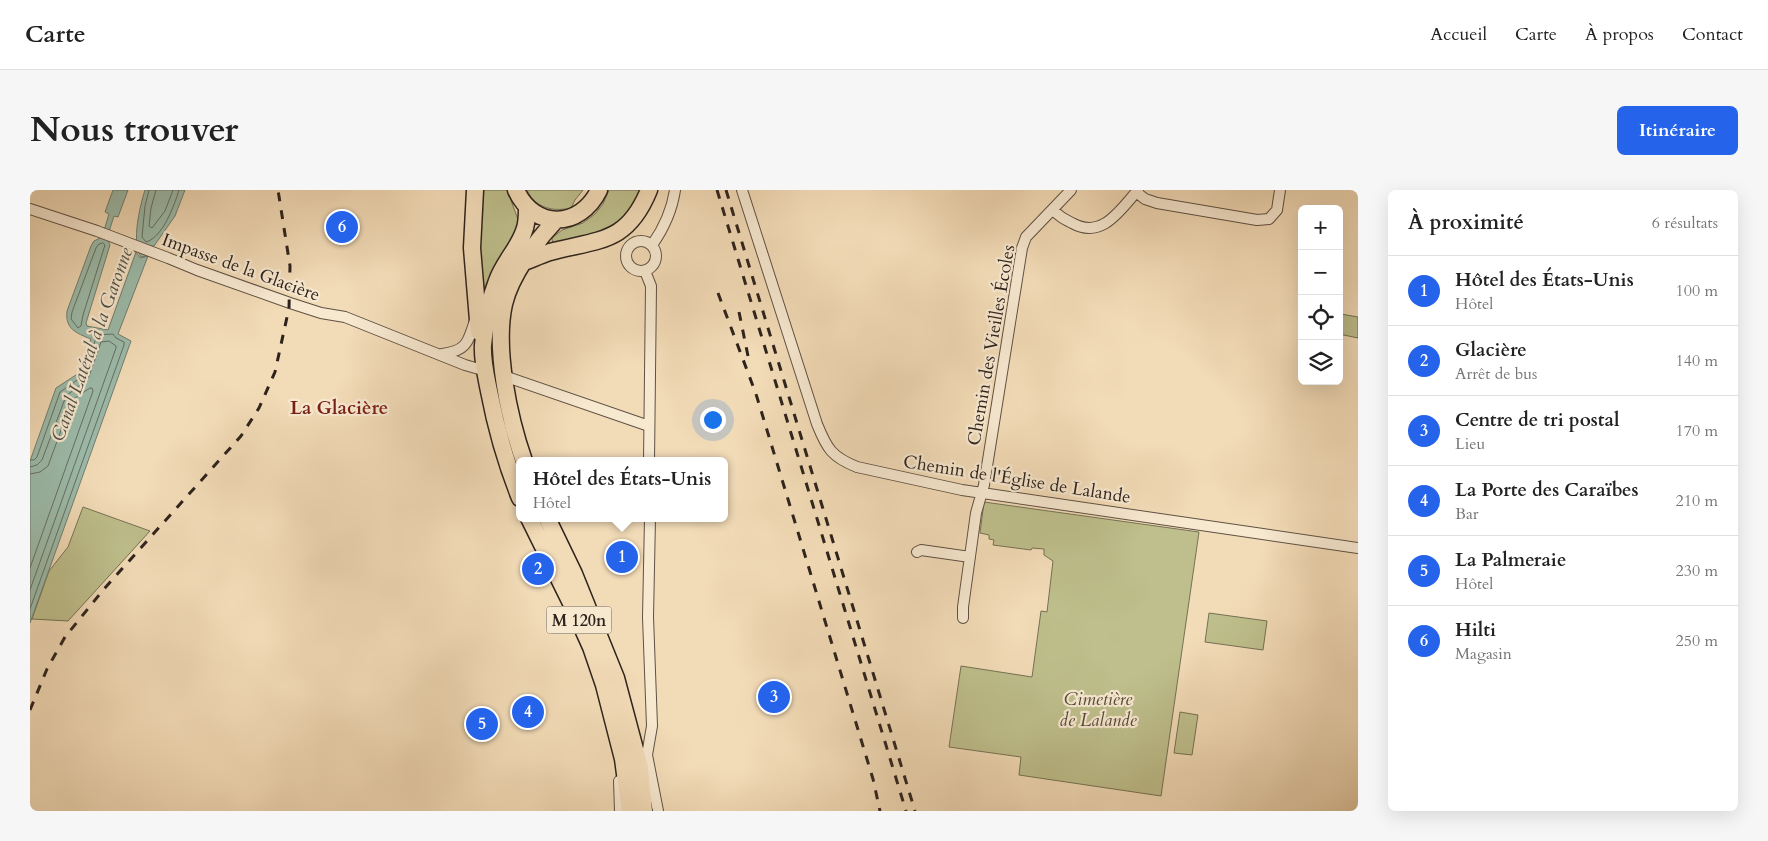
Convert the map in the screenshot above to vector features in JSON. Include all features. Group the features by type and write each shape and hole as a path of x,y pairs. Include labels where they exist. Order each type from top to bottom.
{"main road":[{"path":"475,190 472,248 477,315 496,428 516,488"},
{"path":"516,190 520,200 527,209 541,217 556,220 570,218 584,212 594,201 599,190"},
{"path":"524,262 549,252 611,237 636,217 649,190"},
{"path":"483,346 490,300 497,280 525,230 527,209"},
{"path":"523,457 510,413 504,376 502,342 504,303 510,286 524,262 556,220"},
{"name":"M 120n","path":"531,522 591,647 604,685 623,759 630,811"},
{"name":"M 120n","path":"549,522 616,678 640,768 644,811"},
{"path":"586,606 596,616 623,675 647,755"}],"street":[{"path":"652,245 660,234 673,206 676,190"},
{"name":"Chemin de l'Église de Lalande","path":"742,190 824,443 833,455 843,462 857,467 981,493 1358,548"},
{"name":"Chemin des Vieilles Écoles","path":"963,618 976,513 984,485 1022,248 1026,236 1071,190"},
{"path":"1053,209 1058,215 1076,226 1098,228 1108,222 1137,191 1145,198 1157,203 1257,220 1269,219 1277,210 1280,190"},
{"name":"Impasse de la Glacière","path":"30,209 97,231 197,270 290,303 345,318 486,371"},
{"path":"635,242 647,242 655,249 656,258 653,266 645,271 639,272 629,266 625,255 630,245 635,242"},
{"path":"645,271 651,286 649,457"},
{"path":"440,354 452,353 468,342 477,315"},
{"path":"504,376 649,426"},
{"path":"650,522 649,594 652,726 647,755 658,811"},
{"path":"917,552 921,550 970,557"},
{"path":"615,728 620,811"}],"green space":[{"path":"479,190 507,190 519,222 483,313 475,235"},
{"path":"527,190 583,190 571,208 551,209 540,205 530,196"},
{"path":"609,190 645,190 619,227 553,248 552,238 562,230 583,223 595,214 603,204"},
{"path":"1343,314 1358,317 1358,338 1343,335"},
{"name":"Cimetière de Lalande","path":"984,502 1199,532 1161,796 1019,775 1021,757 949,747 961,666 1032,677 1041,611 1047,612 1053,561 1044,555 1044,549 1032,548 1031,550 993,545 994,540 989,539 989,535 980,533"},
{"path":"83,507 150,531 68,621 32,619 49,571 68,547"},
{"path":"1209,613 1267,621 1263,650 1205,642"},
{"path":"1180,712 1198,715 1192,755 1174,753"}],"water":[{"name":"Canal Latéral à la Garonne","path":"113,190 128,190 118,217 114,216 107,238 110,245 86,323 87,326 108,330 136,252 140,258 148,256 118,334 131,341 30,623 30,461 56,388 79,373 91,339 73,330 68,322 67,311 91,246 94,241 102,237 109,214 105,212"},
{"path":"145,190 185,190 175,216 154,246 150,246 147,256 141,257 138,250 137,233 139,214"}],"railway":[{"path":"30,710 47,669 65,637 104,589 241,436 259,408 275,372 289,308 290,266 278,190"},
{"path":"717,190 906,811"},
{"path":"726,190 915,811"},
{"path":"718,293 756,394 873,779 880,811"},
{"path":"739,312 748,356"}],"place":[{"name":"Hilti","path":"342,227"},
{"name":"Hôtel des États-Unis","path":"622,557"},
{"name":"Glacière","path":"538,569"},
{"name":"Centre de tri postal","path":"774,697"},
{"name":"La Porte des Caraïbes","path":"528,712"},
{"name":"La Palmeraie","path":"482,724"}],"district":[{"name":"La Glacière","path":"339,407"}]}
